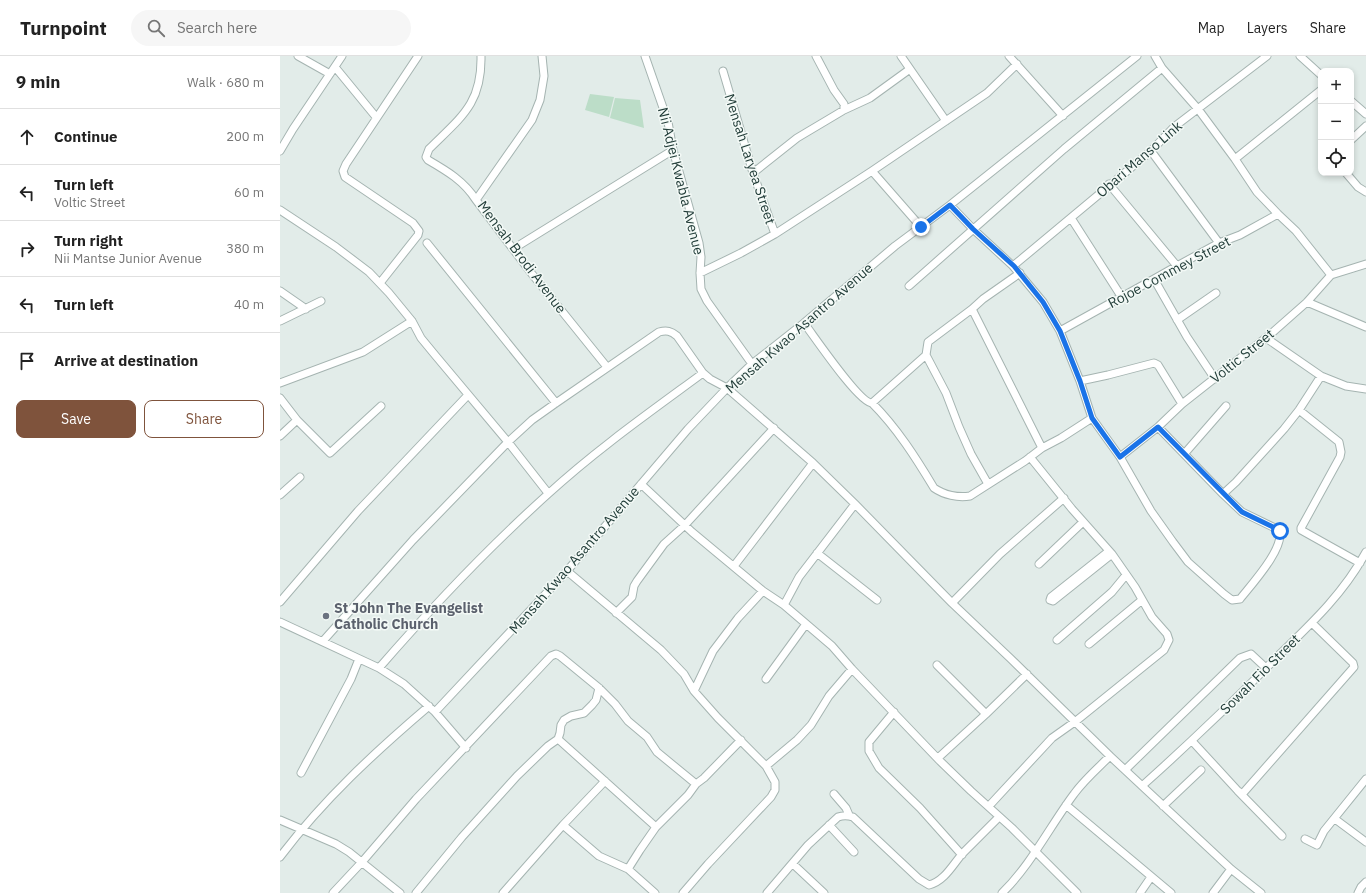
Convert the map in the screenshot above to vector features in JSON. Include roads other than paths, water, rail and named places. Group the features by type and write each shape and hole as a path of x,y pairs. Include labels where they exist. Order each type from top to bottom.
{"street":[{"path":"298,56 332,70 376,117"},
{"path":"280,151 292,129 342,56"},
{"path":"380,283 418,235 419,231 413,223 344,177 343,171 376,117 418,56"},
{"path":"476,200 460,180 428,160 426,156 429,149 470,107 479,84 481,56"},
{"name":"Mensah Brodi Avenue","path":"542,56 544,76 540,100 532,120 476,200 607,367"},
{"name":"Nii Adjei Kwabla Avenue","path":"646,56 668,122 673,150 699,243 701,257 701,289 707,301 752,364"},
{"path":"816,56 834,90 844,104 844,110"},
{"path":"901,56 946,120"},
{"path":"1009,56 1063,116"},
{"name":"Mensah Kwao Asantro Avenue","path":"435,712 568,571 688,429 752,364 804,323 889,250 950,205 1137,56"},
{"path":"1155,56 1162,68 1198,109 1257,192 1296,231 1331,275 1366,264"},
{"name":"Obari Manso Link","path":"1014,266 1151,150 1174,127 1267,56"},
{"path":"1300,56 1318,72"},
{"path":"775,234 872,171 993,88 1017,64"},
{"path":"909,286 1064,149 1162,68"},
{"path":"753,173 798,138 844,110 870,98 910,69"},
{"name":"Mensah Laryea Street","path":"700,273 775,234 753,173 723,71"},
{"path":"1235,159 1318,92"},
{"path":"1354,104 1366,114"},
{"path":"1354,137 1366,126"},
{"path":"513,249 673,150"},
{"path":"1151,150 1219,243"},
{"path":"872,171 921,227"},
{"path":"1349,176 1358,187 1366,192"},
{"path":"1109,184 1177,266"},
{"path":"950,205 973,229 1014,266 1043,302 1060,331 1080,381 1092,418 1120,457 1151,511 1188,562 1232,600 1240,599 1276,550 1281,536 1280,531 1242,512 1158,427"},
{"path":"280,210 336,246 369,272 380,283 412,321 426,343 548,493"},
{"name":"Rojoe Commey Street","path":"1060,331 1219,243 1240,235 1278,214"},
{"path":"1071,218 1121,296"},
{"path":"427,243 556,403"},
{"path":"988,484 971,454 959,428 946,393 926,355 928,342 972,309 983,298 1020,273"},
{"name":"Voltic Street","path":"1120,457 1158,427 1182,404 1266,338 1307,302 1331,275"},
{"path":"1154,279 1177,320 1214,379"},
{"path":"280,291 306,309"},
{"path":"1177,320 1216,294"},
{"path":"280,321 321,301"},
{"path":"1307,302 1366,327"},
{"path":"972,309 1042,448"},
{"path":"280,383 362,352 412,321"},
{"path":"804,323 856,392 867,402 872,404 884,416 914,455 934,488 940,492 961,497 970,496 1042,448 1061,438 1092,418"},
{"path":"323,641 413,540 508,442 532,420 659,332 666,330 677,336 703,373 710,379 727,388 813,463 952,603 1110,756 1231,869 1261,893"},
{"path":"1266,338 1321,376 1346,386 1366,389"},
{"path":"872,404 926,355"},
{"path":"1080,381 1154,362 1158,365 1182,404"},
{"path":"379,668 427,613 548,493 633,425 703,373"},
{"path":"1223,494 1236,482 1299,410 1321,376"},
{"path":"280,602 358,511 468,395"},
{"path":"280,398 297,420 330,453 381,406"},
{"path":"1185,453 1226,406"},
{"path":"1299,410 1339,442 1341,447 1340,458 1301,530 1360,563"},
{"path":"280,436 297,420"},
{"path":"616,613 632,597 634,586 664,544 685,525 774,428"},
{"path":"989,806 1052,738 1076,722 1164,650 1168,644 1169,637 1156,622 1142,600 1136,587 1110,552 1083,522 1030,457"},
{"path":"734,566 813,463"},
{"path":"280,495 300,477"},
{"path":"641,484 692,532 763,591 784,605 832,646 852,669 967,788 989,806 1077,893"},
{"path":"952,603 1000,554 1064,498"},
{"path":"784,605 799,577 855,504"},
{"path":"1040,564 1083,522"},
{"path":"1073,582 1110,552"},
{"name":"Sowah Fio Street","path":"1142,786 1192,741 1312,623 1339,594 1366,552"},
{"path":"817,553 877,600"},
{"path":"568,571 672,661 684,674 694,691 718,718 766,766 775,782 775,790 772,797 708,864 683,893"},
{"path":"1057,640 1112,592 1126,575"},
{"path":"694,691 713,651 738,618 763,591"},
{"path":"1089,644 1142,600"},
{"path":"280,622 379,668 404,684 435,712 466,748"},
{"path":"1238,791 1241,793 1244,792 1353,669 1353,663 1312,623"},
{"path":"766,679 806,624"},
{"path":"333,893 362,862 416,799 466,748 551,656 556,654 599,688 615,704 628,721 647,737 657,752 696,784"},
{"path":"1125,770 1240,658 1251,654 1266,668"},
{"path":"301,772 351,679 359,659"},
{"path":"937,665 986,714"},
{"path":"766,766 797,740 810,725 828,696 852,669"},
{"path":"938,758 1027,674"},
{"path":"416,893 462,837 517,776 548,746 558,739 561,725 564,720 571,716 584,713 596,700 599,688"},
{"path":"280,857 302,829 338,789 372,756 429,706"},
{"path":"894,712 869,742 869,751 879,768 920,808 962,855"},
{"path":"558,739 656,827"},
{"path":"628,869 656,827 688,795 696,784 704,778 741,740"},
{"path":"1192,741 1282,836"},
{"path":"1002,893 1034,852 1074,793 1110,756"},
{"path":"1163,806 1200,770"},
{"path":"1305,839 1317,845 1324,831 1366,779"},
{"path":"503,893 563,825 605,781"},
{"path":"834,794 846,808 849,816"},
{"path":"1066,805 1171,893"},
{"path":"767,893 808,845 842,815 853,817 919,879 929,884 938,881 999,817"},
{"path":"1335,819 1366,842"},
{"path":"280,820 336,844 362,862 400,893"},
{"path":"563,825 599,856 628,869 655,893"},
{"path":"829,825 854,852"},
{"path":"793,864 824,893"},
{"path":"1213,893 1231,869"},
{"path":"1140,893 1151,876"},
{"path":"1358,893 1366,882"}],"place":[{"name":"St John The Evangelist Catholic Church","path":"326,616"}]}
